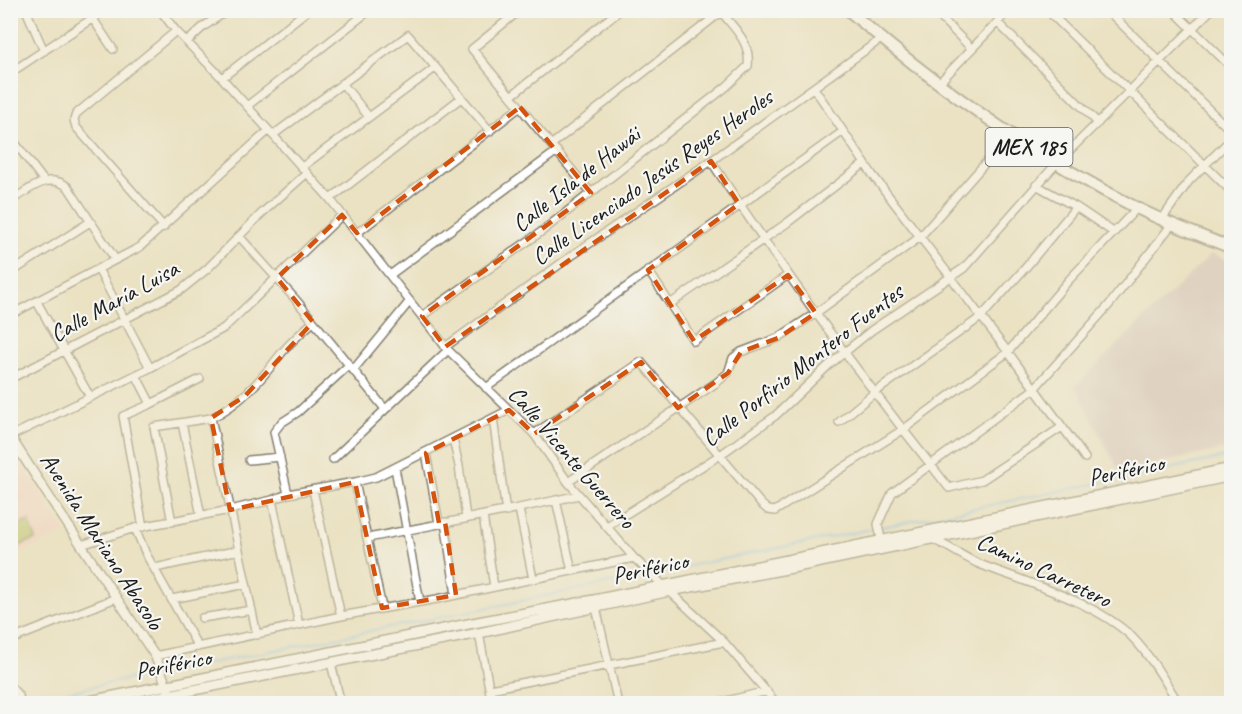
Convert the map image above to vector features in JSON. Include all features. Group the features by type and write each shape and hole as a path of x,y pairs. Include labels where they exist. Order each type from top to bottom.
{"main road":[{"name":"MEX 185","path":"848,10 938,85 1056,164 1137,208 1232,248"},
{"name":"Periférico","path":"1214,476 1232,468"},
{"name":"Periférico","path":"124,704 167,686 331,663 480,633 595,604 881,540 1200,478 1232,476"},
{"name":"Periférico","path":"881,540 930,538 1200,478"},
{"name":"Periférico","path":"75,704 478,622 595,604"}],"street":[{"path":"26,10 44,51"},
{"path":"87,10 113,49"},
{"path":"10,73 105,10"},
{"path":"187,42 203,27 228,10"},
{"path":"222,78 308,10"},
{"path":"247,105 370,10"},
{"path":"520,10 472,49 591,193"},
{"path":"511,96 620,10"},
{"path":"933,10 971,48"},
{"path":"938,85 1009,10"},
{"path":"1047,10 1232,192"},
{"path":"1107,10 1232,132"},
{"path":"1173,10 1232,68"},
{"name":"Calle Porfirio Montero Fuentes","path":"607,526 720,456 775,416 872,330 964,268 1056,164 1211,10"},
{"path":"163,11 176,30 271,133"},
{"path":"390,275 554,148 720,11"},
{"name":"Calle Isla de Hawái","path":"422,316 591,193 726,87 748,66 750,53 746,42 720,11"},
{"path":"996,22 1098,123"},
{"path":"164,227 76,127 74,120 76,114 176,30"},
{"path":"10,315 140,247 271,133 408,35 489,132"},
{"name":"Calle Licenciado Jesús Reyes Heroles","path":"333,459 447,349 574,254 711,161 881,39"},
{"name":"Calle María Luisa","path":"10,379 181,290 207,268 304,170 369,117 435,68"},
{"path":"342,83 369,117"},
{"path":"814,88 864,164 1008,352 1085,458"},
{"path":"330,200 461,98"},
{"path":"357,232 520,107"},
{"path":"486,388 842,132"},
{"name":"Calle Vicente Guerrero","path":"271,133 357,232 447,349 534,434 568,482 634,558 724,642 777,704"},
{"path":"568,482 716,383 728,373 733,358 741,352 778,338 816,314 920,237 1010,135"},
{"path":"11,138 44,181"},
{"path":"1162,219 1189,181 1232,138"},
{"path":"711,161 816,314 846,351 874,393 949,488 982,480 1062,427"},
{"path":"670,304 787,223 864,164"},
{"path":"10,201 44,181 60,181 68,187 115,259"},
{"path":"1036,185 1076,207 1113,232"},
{"path":"839,422 874,393 981,317 1076,207"},
{"path":"534,434 627,374 641,362 761,504 768,510 775,511 904,429 1008,352 1113,232 1137,208"},
{"path":"11,436 150,368 224,328 342,215"},
{"path":"10,273 90,222"},
{"path":"881,540 878,524 892,493 1034,389 1109,305 1173,224"},
{"path":"239,236 277,278 385,409"},
{"path":"98,269 150,368"},
{"path":"648,270 694,341 788,275"},
{"path":"37,302 90,397"},
{"path":"288,494 274,432 281,423 298,412 352,367 410,302"},
{"path":"172,522 154,427 211,418 225,411 245,396 281,354 314,322"},
{"path":"136,375 151,404"},
{"path":"198,648 155,568 139,528 123,416 200,379"},
{"path":"81,544 139,528 272,500 288,494 376,477 509,410"},
{"path":"211,418 257,635"},
{"path":"493,418 506,512"},
{"path":"182,423 201,516"},
{"name":"Avenida Mariano Abasolo","path":"11,436 154,656 167,686"},
{"path":"453,439 466,518"},
{"path":"426,453 456,595"},
{"path":"249,460 280,456"},
{"path":"395,468 420,602"},
{"path":"355,482 382,608"},
{"path":"313,490 341,616"},
{"path":"368,538 442,522 506,512 579,495"},
{"path":"272,500 299,625"},
{"path":"556,500 572,571"},
{"path":"519,509 533,579"},
{"path":"483,516 494,587"},
{"name":"Camino Carretero","path":"930,538 975,562 1049,590 1103,616 1131,636 1179,704"},
{"path":"155,568 239,550"},
{"path":"154,656 634,558"},
{"path":"172,599 246,584"},
{"path":"10,640 116,598"},
{"path":"595,604 618,704"},
{"path":"202,618 252,610"},
{"path":"480,633 492,704"},
{"path":"490,689 724,642"},
{"path":"331,663 341,704"},
{"path":"10,686 21,701"},
{"path":"714,704 767,691"}],"highlighted area":[{"path":"520,107 591,193 422,316 445,347 711,161 739,204 648,270 694,341 788,275 816,313 778,338 741,352 728,373 678,408 641,362 534,434 509,410 426,453 439,523 445,522 456,595 382,608 355,482 230,510 211,418 245,396 313,322 277,278 342,215 357,233"}],"shaded area":[{"path":"1211,254 1231,261 1231,448 1119,471 1075,386"},
{"path":"10,444 66,533 11,557 10,557"}],"green space":[{"path":"29,521 36,539 11,549 11,528"}],"waterway":[{"path":"882,527 1232,456"},
{"path":"655,573 876,528"},
{"path":"166,672 650,575"},
{"path":"22,702 151,674"}]}
